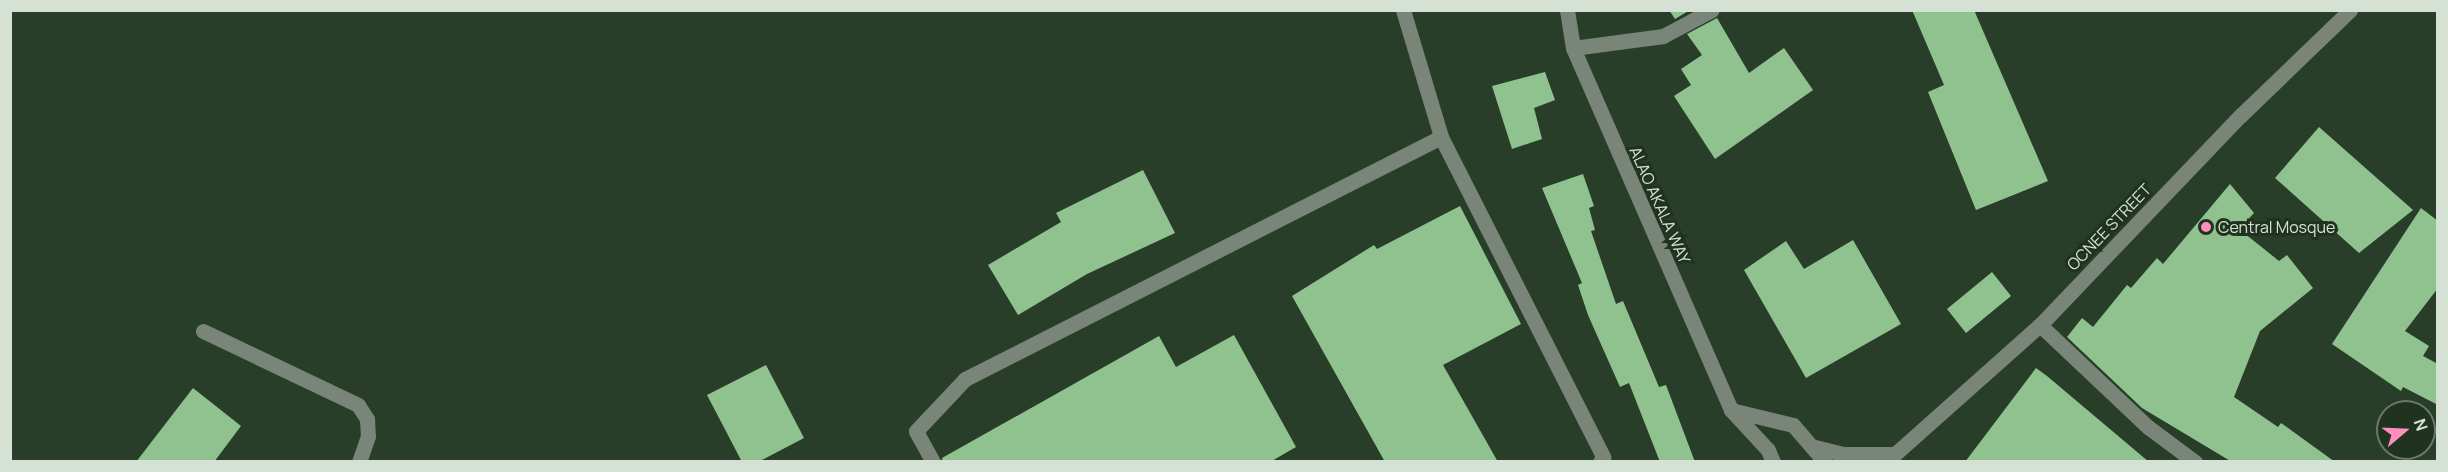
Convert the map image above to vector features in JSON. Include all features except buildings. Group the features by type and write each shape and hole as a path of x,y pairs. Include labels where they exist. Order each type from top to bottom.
{"street":[{"path":"1403,10 1441,137 1603,457 1600,462"},
{"name":"ALAO AKALA WAY","path":"1567,10 1573,48 1731,410 1768,450 1773,462"},
{"path":"1573,48 1663,36 1712,10"},
{"name":"OCNEE STREET","path":"1890,458 2040,325 2240,117 2350,10"},
{"path":"933,462 916,431 965,379 1441,137"},
{"path":"2040,325 2148,427 2195,462"},
{"path":"203,332 358,405 367,418 368,436 359,462"},
{"path":"1731,410 1793,425 1815,447 1825,462"},
{"path":"1815,447 1843,454 1890,458"}],"place":[{"name":"Central Mosque","path":"2206,227"}]}
